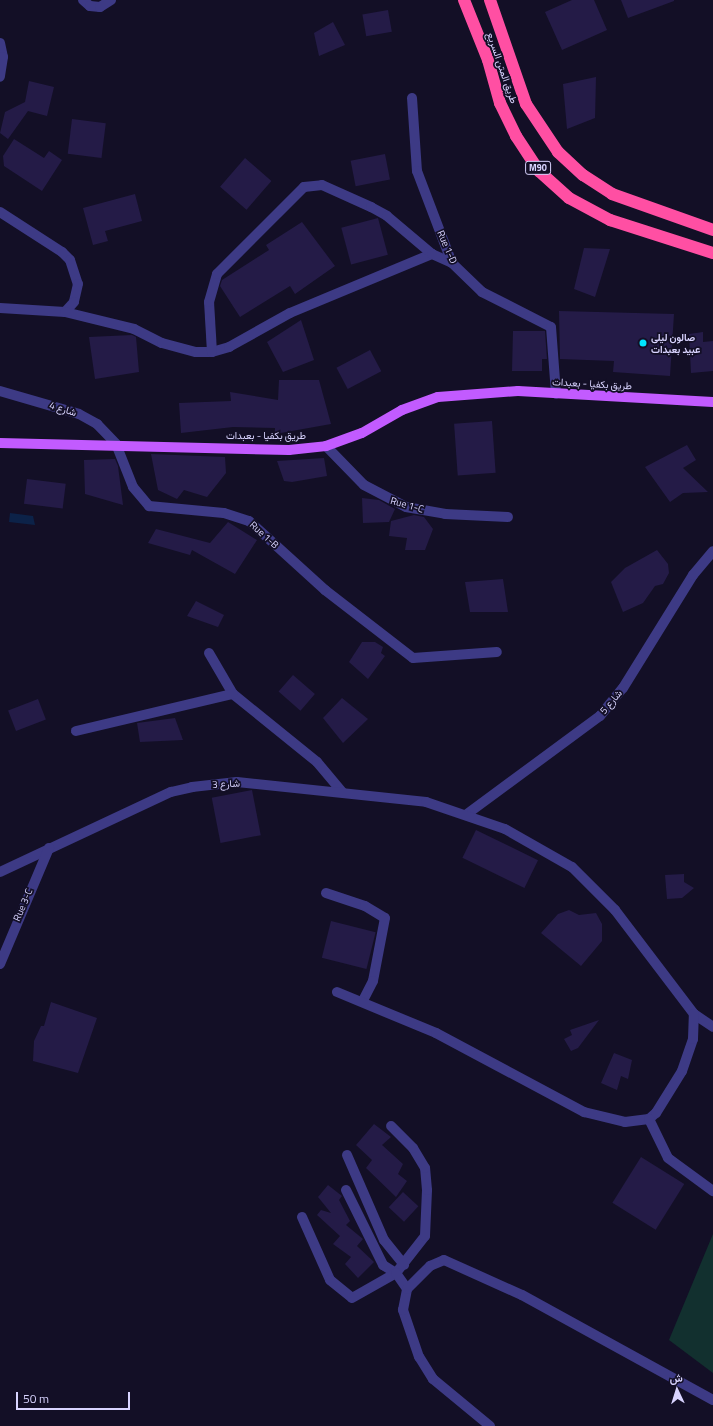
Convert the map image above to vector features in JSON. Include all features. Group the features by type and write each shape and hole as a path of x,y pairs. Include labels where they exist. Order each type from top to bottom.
{"highway":[{"name":"طريق المتن السريع","path":"464,0 488,60 500,103 516,136 539,171 569,198 589,210 700,250"},
{"name":"طريق المتن السريع","path":"490,0 526,104 558,152 583,175 612,194 688,222"},
{"name":"M90","path":"688,222 713,230"},
{"path":"688,222 713,224"},
{"name":"M90","path":"700,250 713,253"},
{"path":"700,250 713,258"}],"main road":[{"name":"طريق بكفيا - بعبدات","path":"0,443 116,444 266,450 326,446 362,434 402,410 438,397 490,392 713,402"}],"street":[{"path":"83,0 90,6 100,7 111,0"},
{"path":"0,43 3,57 0,77"},
{"name":"Rue 1-D","path":"412,98 416,171 452,263 482,292 551,328 556,394"},
{"path":"212,352 210,302 217,274 304,187 322,185 371,207 387,216 432,254 452,263"},
{"path":"0,212 54,245 70,260 78,284 74,302 65,312"},
{"path":"0,308 65,312 134,329 162,343 196,352 212,352 229,347 290,313 432,254"},
{"name":"شارع 4","path":"0,391 79,414 97,424 116,444"},
{"name":"Rue 1-B","path":"116,444 133,487 143,502 159,508 224,513 249,521 325,590 413,658 498,652"},
{"name":"Rue 1-C","path":"326,446 364,486 406,507 445,514 508,517"},
{"name":"شارع 5","path":"467,814 600,716 623,688 693,575 713,551"},
{"path":"209,653 233,694 317,762 343,793"},
{"path":"76,731 233,694"},
{"name":"شارع 3","path":"1,873 49,848 171,792 192,787 237,782 426,802 467,814 534,843 572,867 615,910 694,1014 713,1027"},
{"name":"Rue 3-C","path":"0,964 49,848"},
{"path":"326,893 365,906 385,918 373,981 362,1001"},
{"path":"337,992 362,1001 436,1034 584,1112 625,1122 649,1119 682,1071 693,1038 694,1014"},
{"path":"649,1119 668,1158 713,1191"},
{"path":"302,1217 330,1280 352,1298 396,1273 404,1265 425,1236 427,1190 425,1168 413,1148 390,1126"},
{"path":"347,1155 384,1240 404,1265"},
{"path":"346,1190 382,1265 396,1273 407,1290"},
{"path":"490,1426 433,1379 419,1357 403,1310 407,1290 430,1266 444,1260 464,1266 713,1400"}],"green space":[{"path":"713,1234 713,1373 669,1340"}],"water":[{"path":"10,513 33,516 35,525 9,522"}],"building":[{"path":"572,0 594,0 607,30 562,50 545,12"},
{"path":"621,0 674,0 674,1 628,18"},
{"path":"388,10 392,32 366,36 362,15"},
{"path":"333,22 345,45 319,56 314,33"},
{"path":"596,77 595,118 567,129 563,84"},
{"path":"29,81 54,87 47,116 28,111 8,139 0,133 5,112 25,102"},
{"path":"72,119 106,123 101,158 68,154"},
{"path":"14,139 44,158 49,151 62,160 42,191 4,166 3,156"},
{"path":"385,154 390,180 356,186 351,161"},
{"path":"245,158 271,181 246,210 220,187"},
{"path":"135,194 142,221 105,231 108,241 93,245 83,208"},
{"path":"378,218 388,255 351,265 341,228"},
{"path":"302,222 335,266 295,294 290,286 240,317 220,286 222,280 269,250 266,245"},
{"path":"584,248 610,249 595,297 574,289"},
{"path":"559,311 674,314 670,376 613,372 614,361 560,359"},
{"path":"301,320 314,360 283,372 267,342"},
{"path":"513,331 545,331 547,359 542,359 542,371 512,371"},
{"path":"703,332 703,342 713,341 713,371 691,373 689,334"},
{"path":"132,335 136,337 139,372 95,379 89,337"},
{"path":"370,350 381,371 348,389 336,368"},
{"path":"279,380 319,380 331,424 275,434 275,428 233,427 181,433 179,403 231,401 230,392 278,400"},
{"path":"492,421 496,473 458,476 454,424"},
{"path":"687,445 696,460 683,468 708,492 683,493 670,502 645,467"},
{"path":"151,454 225,457 226,473 207,497 184,490 177,499 158,490"},
{"path":"324,458 327,476 292,482 284,481 277,461"},
{"path":"115,459 118,466 123,505 85,494 84,460"},
{"path":"27,479 66,484 63,509 24,504"},
{"path":"362,498 379,500 395,509 389,522 363,523"},
{"path":"414,515 424,517 433,529 425,550 405,550 407,538 389,536 391,521"},
{"path":"228,522 257,540 235,574 192,550 190,555 148,543 156,529 210,543"},
{"path":"657,550 668,564 669,573 663,584 655,586 643,603 623,612 611,582 625,568"},
{"path":"503,579 508,612 470,612 465,582"},
{"path":"196,601 224,615 218,627 187,616"},
{"path":"362,642 375,642 383,647 381,653 385,656 368,679 349,662"},
{"path":"293,675 315,694 300,711 279,692"},
{"path":"342,698 368,719 343,743 323,718"},
{"path":"38,699 46,720 16,731 8,710"},
{"path":"175,718 183,740 140,742 137,723"},
{"path":"252,790 261,835 221,843 212,798"},
{"path":"476,830 538,860 524,888 462,858"},
{"path":"684,874 684,882 694,888 682,898 667,899 665,875"},
{"path":"569,910 579,915 596,913 602,924 602,941 581,966 541,933 558,914"},
{"path":"331,921 376,932 366,969 322,958"},
{"path":"51,1002 97,1018 78,1073 33,1061 34,1041 41,1026 44,1026"},
{"path":"599,1020 578,1048 571,1051 564,1039 572,1035 570,1030"},
{"path":"614,1053 632,1060 628,1079 621,1076 617,1090 601,1083"},
{"path":"374,1124 391,1137 382,1145 403,1164 398,1174 407,1181 396,1197 366,1168 372,1160 356,1145"},
{"path":"641,1157 684,1184 656,1230 612,1203"},
{"path":"328,1185 342,1196 339,1200 350,1221 346,1225 363,1239 357,1246 374,1262 358,1278 345,1264 351,1257 333,1244 340,1236 317,1215 321,1210 331,1213 318,1197"},
{"path":"403,1192 418,1206 404,1222 389,1207"}],"place":[{"name":"صالون ليلى عبيد بعبدات","path":"643,343"}]}
